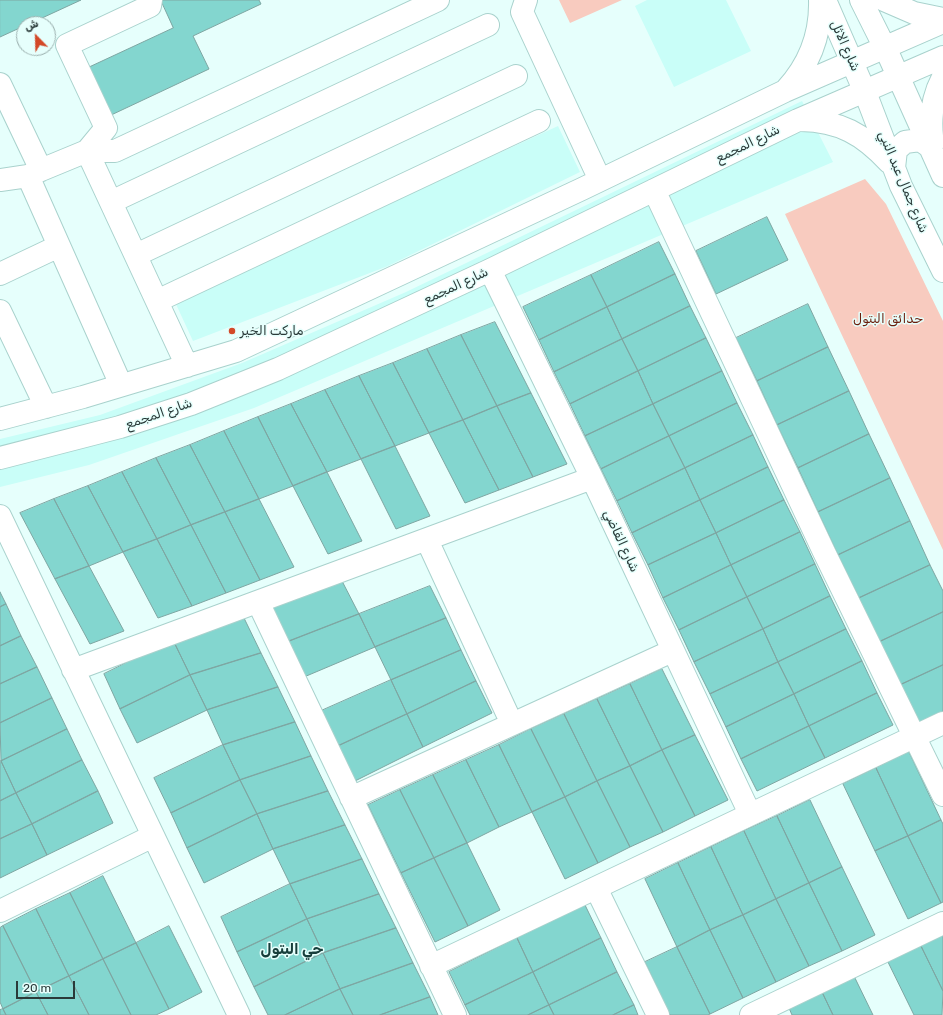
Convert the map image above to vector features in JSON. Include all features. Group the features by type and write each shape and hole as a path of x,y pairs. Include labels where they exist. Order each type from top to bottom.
{"street":[{"path":"87,151 106,128 67,45 150,6 151,0"},
{"path":"0,180 34,173 87,151 115,151 438,0"},
{"path":"526,0 522,12 600,180"},
{"path":"941,172 920,124 876,70 869,1 914,13 942,23"},
{"path":"794,87 813,49 826,6"},
{"name":"شارع الاثل","path":"826,6 876,70"},
{"path":"941,172 931,131 931,115 943,61 933,43 934,36 942,23"},
{"path":"876,70 942,23"},
{"path":"111,202 488,25"},
{"path":"0,419 46,407 236,351 263,337 537,210 794,87 876,70 943,61"},
{"name":"شارع المجمع","path":"0,458 120,427 191,404 278,369 490,270 806,117 876,70"},
{"name":"شارع جمال عبد النبي","path":"876,70 894,168 943,271"},
{"path":"136,256 516,76"},
{"path":"0,84 34,173 59,246 121,385"},
{"path":"794,87 806,90 810,96 812,103 806,117 835,124 852,131 868,141 894,168"},
{"path":"157,301 539,121"},
{"path":"894,168 896,150 905,142 920,140 930,148"},
{"path":"87,151 187,366"},
{"path":"654,190 824,552 943,795"},
{"path":"520,255 536,240 572,217 574,211 572,206 566,204 537,210"},
{"path":"0,274 59,246"},
{"name":"شارع القاضي","path":"490,270 592,478 672,652 750,814"},
{"path":"0,311 46,407"},
{"path":"263,337 254,348 253,358 259,366 278,369"},
{"path":"211,359 226,364 232,372 232,382 221,392"},
{"path":"73,670 592,478"},
{"path":"0,516 237,1014"},
{"path":"427,540 512,724"},
{"path":"258,602 455,1015"},
{"path":"351,798 672,652"},
{"path":"431,966 943,722"},
{"path":"0,911 153,836"},
{"path":"596,888 658,1015"},
{"path":"751,1015 943,923"}],"shaded area":[{"path":"647,0 726,0 751,51 674,87 635,6"},
{"path":"802,101 833,162 254,408 89,465 0,487 0,439 100,415 242,363 406,292"},
{"path":"558,126 580,172 388,266 193,341 175,302"}],"green space":[{"path":"559,0 622,0 570,23"},
{"name":"حدائق البتول","path":"865,179 886,204 943,321 943,550 785,214"}],"building":[{"path":"0,0 81,0 46,16 16,16 16,30 0,37"},
{"path":"161,0 259,0 261,4 193,36 209,69 109,116 87,68 173,28"},
{"path":"767,217 788,260 716,294 696,251"},
{"path":"659,242 675,274 607,307 591,275"},
{"path":"675,274 690,306 622,339 607,307"},
{"path":"591,275 607,307 539,340 523,307"},
{"path":"808,304 828,347 757,381 736,338"},
{"path":"690,306 706,338 638,371 622,339"},
{"path":"607,307 622,339 554,372 539,340"},
{"path":"495,322 531,393 497,406 461,335"},
{"path":"461,335 497,406 463,420 427,349"},
{"path":"706,338 722,371 653,404 638,371"},
{"path":"622,339 638,371 570,404 554,372"},
{"path":"828,347 849,391 777,425 757,381"},
{"path":"427,349 463,420 429,433 393,363"},
{"path":"393,363 429,433 395,446 359,376"},
{"path":"638,371 653,404 585,436 570,404"},
{"path":"722,371 737,403 669,436 653,404"},
{"path":"359,376 395,446 361,459 325,390"},
{"path":"325,390 361,459 327,472 291,404"},
{"path":"849,391 869,434 798,468 777,425"},
{"path":"531,393 567,464 533,477 497,406"},
{"path":"737,403 753,435 685,468 669,436"},
{"path":"291,404 327,472 293,486 258,417"},
{"path":"653,404 669,436 601,469 585,436"},
{"path":"497,406 533,477 499,490 463,420"},
{"path":"258,417 293,486 259,499 224,431"},
{"path":"463,420 499,490 465,503 429,433"},
{"path":"224,431 259,499 225,512 190,445"},
{"path":"869,434 890,478 818,512 798,468"},
{"path":"753,435 768,467 700,500 685,468"},
{"path":"669,436 685,468 617,501 601,469"},
{"path":"190,445 225,512 191,525 156,458"},
{"path":"395,446 430,516 396,529 361,459"},
{"path":"156,458 191,525 157,539 122,472"},
{"path":"768,467 784,500 716,533 700,500"},
{"path":"685,468 700,500 632,533 617,501"},
{"path":"122,472 157,539 123,552 88,486"},
{"path":"327,472 362,541 328,554 293,486"},
{"path":"890,478 910,521 838,555 818,512"},
{"path":"88,486 123,552 89,566 54,499"},
{"path":"54,499 89,566 55,579 20,513"},
{"path":"259,499 294,567 260,580 225,512"},
{"path":"700,500 716,533 648,565 632,533"},
{"path":"784,500 800,532 731,565 716,533"},
{"path":"225,512 260,580 226,593 191,525"},
{"path":"910,521 930,565 859,598 838,555"},
{"path":"191,525 226,593 192,606 157,539"},
{"path":"800,532 815,564 747,597 731,565"},
{"path":"716,533 731,565 663,598 648,565"},
{"path":"157,539 192,606 158,618 123,552"},
{"path":"815,564 830,596 763,629 747,597"},
{"path":"731,565 747,597 679,630 663,598"},
{"path":"930,565 943,591 943,612 879,642 859,598"},
{"path":"89,566 124,631 90,644 55,579"},
{"path":"342,581 359,614 287,642 270,607"},
{"path":"430,586 446,618 375,647 359,614"},
{"path":"0,592 6,604 0,607"},
{"path":"830,596 846,629 778,662 763,629"},
{"path":"747,597 763,629 694,662 679,630"},
{"path":"6,604 21,636 0,646 0,607"},
{"path":"943,612 943,665 900,685 879,642"},
{"path":"359,614 375,647 304,677 287,642"},
{"path":"244,618 261,653 190,675 173,640"},
{"path":"446,618 461,650 391,680 375,647"},
{"path":"763,629 778,662 710,694 694,662"},
{"path":"846,629 862,661 794,694 778,662"},
{"path":"21,636 37,667 0,684 0,646"},
{"path":"173,640 190,675 120,709 104,674"},
{"path":"461,650 476,681 407,714 391,680"},
{"path":"261,653 278,687 207,710 190,675"},
{"path":"862,661 877,693 809,726 794,694"},
{"path":"778,662 794,694 726,727 710,694"},
{"path":"943,665 943,718 920,729 900,685"},
{"path":"37,667 52,698 0,723 0,684"},
{"path":"662,669 695,735 662,750 630,684"},
{"path":"190,675 207,710 137,743 120,709"},
{"path":"391,680 407,714 338,746 321,711"},
{"path":"476,681 492,713 423,747 407,714"},
{"path":"630,684 662,750 630,766 597,699"},
{"path":"278,687 295,722 223,745 207,710"},
{"path":"877,693 893,725 825,758 809,726"},
{"path":"794,694 809,726 741,759 726,727"},
{"path":"52,698 67,729 1,761 0,723"},
{"path":"597,699 630,766 597,781 564,714"},
{"path":"407,714 423,747 355,781 338,746"},
{"path":"564,714 597,781 565,797 531,729"},
{"path":"295,722 311,756 240,780 223,745"},
{"path":"809,726 825,758 757,791 741,759"},
{"path":"67,729 82,760 16,793 1,761"},
{"path":"531,729 565,797 532,812 499,745"},
{"path":"695,735 728,800 695,816 662,750"},
{"path":"223,745 240,780 171,813 154,778"},
{"path":"499,745 532,812 499,827 466,760"},
{"path":"662,750 695,816 663,832 630,766"},
{"path":"909,752 941,820 908,836 876,768"},
{"path":"311,756 328,791 257,814 240,780"},
{"path":"82,760 98,791 32,824 16,793"},
{"path":"466,760 499,827 467,843 433,775"},
{"path":"1,761 16,793 0,801 0,762"},
{"path":"630,766 663,832 630,847 597,781"},
{"path":"876,768 908,836 875,851 843,784"},
{"path":"433,775 467,843 434,858 400,790"},
{"path":"240,780 257,814 187,848 171,813"},
{"path":"597,781 630,847 598,863 565,797"},
{"path":"400,790 434,858 401,873 368,805"},
{"path":"98,791 113,823 47,855 32,824"},
{"path":"328,791 345,825 273,849 257,814"},
{"path":"16,793 32,824 0,839 0,801"},
{"path":"565,797 598,863 565,879 532,812"},
{"path":"810,800 842,867 809,883 777,816"},
{"path":"257,814 273,849 204,883 187,848"},
{"path":"777,816 809,883 776,899 744,831"},
{"path":"941,820 943,824 943,902 941,903 908,836"},
{"path":"32,824 47,855 0,878 0,839"},
{"path":"345,825 362,859 290,884 273,849"},
{"path":"744,831 776,899 743,915 711,847"},
{"path":"908,836 941,903 908,919 875,851"},
{"path":"467,843 500,910 468,926 434,858"},
{"path":"711,847 743,915 710,930 678,863"},
{"path":"434,858 468,926 435,942 401,873"},
{"path":"362,859 379,894 307,919 290,884"},
{"path":"678,863 710,930 677,947 645,879"},
{"path":"842,867 875,935 842,951 809,883"},
{"path":"103,876 136,943 103,959 70,893"},
{"path":"809,883 842,951 809,966 776,899"},
{"path":"290,884 307,919 237,952 221,917"},
{"path":"70,893 103,959 69,976 36,909"},
{"path":"379,894 396,928 323,953 307,919"},
{"path":"776,899 809,966 776,982 743,915"},
{"path":"585,905 601,938 533,972 517,938"},
{"path":"36,909 69,976 36,992 3,926"},
{"path":"743,915 776,982 743,998 710,930"},
{"path":"307,919 323,953 254,987 237,952"},
{"path":"3,926 36,992 3,1009 0,1002 0,928"},
{"path":"169,926 202,992 169,1009 136,943"},
{"path":"396,928 413,963 340,989 323,953"},
{"path":"710,930 743,998 710,1014 677,947"},
{"path":"943,933 943,991 920,944"},
{"path":"517,938 533,972 465,1005 449,972"},
{"path":"601,938 617,972 549,1005 533,972"},
{"path":"136,943 169,1009 156,1015 131,1015 103,959"},
{"path":"920,944 943,991 942,1015 914,1015 887,960"},
{"path":"677,947 710,1014 708,1015 670,1015 645,962"},
{"path":"323,953 340,989 285,1015 268,1015 254,987"},
{"path":"103,959 131,1015 89,1015 69,976"},
{"path":"413,963 430,997 380,1015 353,1015 340,989"},
{"path":"533,972 549,1005 528,1015 470,1015 465,1005"},
{"path":"617,972 634,1005 613,1015 554,1015 549,1005"},
{"path":"69,976 89,1015 48,1015 36,992"},
{"path":"854,976 873,1015 833,1015 822,992"},
{"path":"340,989 353,1015 285,1015"},
{"path":"36,992 48,1015 6,1015 3,1009"},
{"path":"822,992 833,1015 792,1015 789,1008"},
{"path":"430,997 438,1015 380,1015"},
{"path":"549,1005 554,1015 528,1015"},
{"path":"634,1005 638,1015 613,1015"},
{"path":"3,1009 6,1015 0,1015 0,1010"}],"place":[{"name":"ماركت الخير","path":"232,331"}],"district":[{"name":"حي البتول","path":"292,950"}]}
